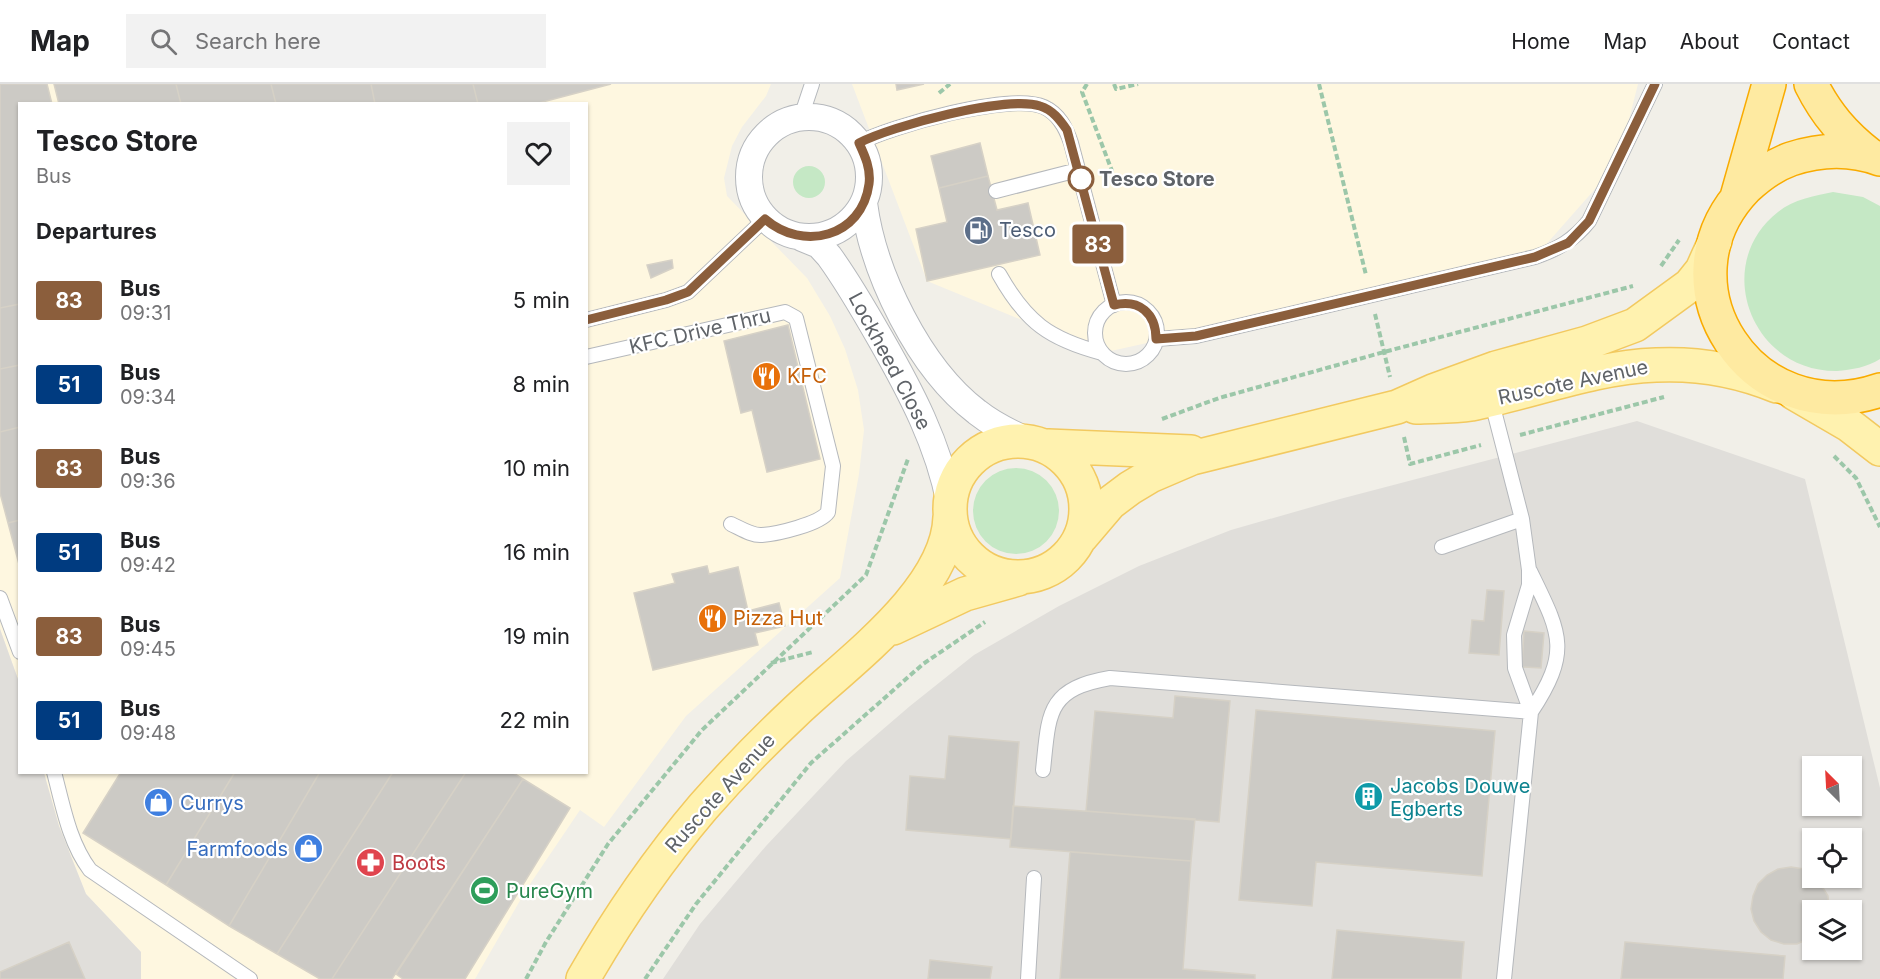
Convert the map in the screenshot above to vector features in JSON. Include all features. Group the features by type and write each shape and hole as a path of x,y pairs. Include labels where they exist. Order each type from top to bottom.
{"highway":[{"path":"1768,84 1736,199 1715,241 1710,276 1716,311 1731,343 1754,369 1788,390 1826,399 1859,397 1880,390"},
{"path":"1811,84 1823,107 1838,128 1875,157"},
{"path":"1736,199 1766,172 1782,162 1811,152 1840,150 1875,157"}],"main road":[{"name":"Ruscote Avenue","path":"1082,537 1110,502 1130,488 1172,466 1214,451 1396,407 1496,368 1587,343 1635,325 1673,300 1690,285 1702,270 1715,241"},
{"name":"Ruscote Avenue","path":"1396,407 1437,407 1491,399 1590,375 1654,365 1704,366 1729,370 1788,390 1849,425 1880,449"},
{"path":"1010,441 1038,443 1066,458 1079,475 1086,495 1087,516 1082,537 1070,555 1052,569 1031,576 1009,577 987,570 969,557 956,538 950,510 953,486 962,469 975,455 991,446 1010,441"},
{"name":"Ruscote Avenue","path":"1038,443 1170,453 1214,451"},
{"name":"Ruscote Avenue","path":"583,979 612,929 658,862 703,807 796,711 886,632 939,558 949,531 950,510"},
{"name":"Ruscote Avenue","path":"886,632 918,614 965,594 1009,580 1031,576"}],"street":[{"path":"801,117 834,122 848,131 859,143 867,162 869,183 864,202 853,218 838,230 820,236 802,237 776,228 765,219 754,203 749,185 749,166 756,149 768,134 783,123 801,117"},
{"name":"Lockheed Close","path":"864,202 873,250 896,306 941,376 975,411 1007,431 1038,443"},
{"name":"Lockheed Close","path":"802,237 819,246 842,273 887,351 930,435 941,463 950,510"}],"lane":[{"path":"801,117 812,84"},
{"path":"1156,339 1196,336 1371,297 1535,257 1562,246 1578,235 1589,221 1655,84"},
{"path":"859,143 895,128 984,107 1021,102 1043,106 1060,120 1067,130 1114,305"},
{"path":"996,191 1080,175"},
{"path":"588,320 666,300 688,292 765,219"},
{"path":"999,274 1022,310 1038,325 1070,344 1102,353 1119,364 1129,364 1147,356 1156,339 1154,321 1149,312 1133,303 1114,305 1100,317 1095,335 1102,353"},
{"name":"KFC Drive Thru","path":"588,357 785,312 796,318 833,466 828,512 814,523 762,535 731,524"},
{"path":"1491,399 1522,519 1529,570 1529,585 1514,635 1515,668 1531,712 1504,979"},
{"path":"1443,547 1522,519"},
{"path":"1529,570 1557,630 1557,653 1553,670 1543,693 1531,712"},
{"path":"0,598 18,647"},
{"path":"1043,770 1052,709 1077,686 1110,678 1531,712"},
{"path":"55,774 73,840 78,853 90,870 250,979"},
{"path":"1028,979 1034,878"}],"path":[{"path":"935,96 950,84"},
{"path":"1080,175 1112,171 1082,92 1086,84"},
{"path":"1114,84 1116,89 1138,84"},
{"path":"1656,272 1683,234"},
{"path":"1153,422 1219,398 1636,284"},
{"path":"1410,464 1671,395"},
{"path":"526,979 546,942 608,844 702,730 866,575 911,450 930,435"},
{"path":"1831,453 1856,478 1880,527"},
{"path":"645,979 696,904 811,763 923,664 987,620 965,594"}],"shaded area":[{"path":"0,84 771,84 766,96 742,127 732,146 724,178 727,196 807,278 830,316 845,349 858,390 864,430 859,474 840,578 686,716 604,827 580,810 526,890 475,979 141,979 141,952 86,894 59,826 44,774 588,774 588,102 18,102 18,679 0,629"},
{"path":"852,84 1638,84 1618,163 1535,257 1102,353 927,281"},
{"name":"Jacobs Douwe Egberts","path":"1637,421 1805,479 1880,788 1880,979 663,979 700,924 766,846 846,761 974,655 1059,606 1139,566 1231,530"},
{"path":"0,629 18,679 18,774 44,774 59,826 86,894 141,952 141,979 0,979"}],"green space":[{"path":"809,166 820,171 825,182 820,193 809,198 798,193 793,182 798,171"},
{"path":"1833,192 1863,197 1880,206 1880,359 1859,368 1837,371 1807,367 1782,354 1763,335 1750,311 1745,285 1747,259 1758,234 1778,212 1797,201"},
{"path":"1016,468 1033,471 1047,480 1056,494 1059,511 1056,528 1047,542 1033,551 1016,554 999,551 985,542 976,528 973,511 976,494 985,480 999,471"}],"building":[{"path":"0,84 47,84 52,102 18,102 18,304 0,308"},
{"path":"54,84 176,84 180,102 58,102"},
{"path":"176,84 271,84 276,102 180,102"},
{"path":"271,84 371,84 375,102 276,102"},
{"path":"371,84 473,84 478,102 375,102"},
{"path":"473,84 611,84 543,102 478,102"},
{"path":"896,84 924,84 897,90"},
{"path":"980,143 988,176 939,188 931,156"},
{"path":"988,176 997,210 1028,203 1040,255 927,281 916,229 947,222 939,188"},
{"path":"672,260 673,268 651,278 647,265"},
{"path":"18,304 18,365 0,369 0,308"},
{"name":"KFC","path":"788,325 820,459 767,472 752,410 741,413 724,341"},
{"path":"18,365 18,428 0,432 0,369"},
{"path":"18,428 18,520 8,523 0,493 0,432"},
{"path":"18,520 18,560 8,523"},
{"name":"Pizza Hut","path":"707,566 709,574 738,567 748,611 779,603 785,626 755,633 758,645 653,670 634,593 675,583 672,574"},
{"path":"1487,590 1504,591 1499,655 1469,653 1472,620 1484,621"},
{"path":"1524,631 1544,633 1541,668 1522,667"},
{"path":"1175,696 1230,701 1219,822 1086,811 1095,711 1173,718"},
{"name":"Jacobs Douwe Egberts","path":"1256,710 1495,731 1482,876 1316,862 1312,906 1239,900"},
{"path":"949,736 1019,742 1011,839 906,830 910,776 945,779"},
{"name":"Currys","path":"120,774 234,774 166,885 83,833"},
{"path":"234,774 319,774 229,926 166,885"},
{"name":"Farmfoods","path":"319,774 392,774 277,954 229,926"},
{"name":"Boots","path":"392,774 465,774 332,979 320,979 277,954"},
{"path":"465,774 515,774 523,779 392,979 332,979"},
{"name":"PureGym","path":"523,779 570,808 465,979 403,979 396,974"},
{"path":"1013,806 1195,819 1191,861 1010,847"},
{"path":"1070,852 1191,861 1183,969 1255,975 1255,979 1060,979"},
{"path":"1791,867 1802,869 1802,888 1823,888 1828,896 1828,900 1802,900 1802,942 1797,944 1784,944 1771,940 1761,932 1754,921 1751,909 1758,884 1778,869"},
{"path":"1337,930 1464,942 1461,979 1332,979"},
{"path":"69,942 85,979 0,979 0,972"},
{"path":"1625,942 1785,956 1783,979 1621,979"},
{"path":"930,960 992,967 990,979 928,979"}],"bus line":[{"name":"83","path":"588,320 666,300 688,292 765,219 788,234 802,237 820,236 838,230 853,218 864,202 869,183 867,162 859,143 895,128 984,107 1021,102 1043,106 1053,112 1067,130 1114,305 1133,303 1149,312 1154,321 1156,339 1196,336 1535,257 1568,243 1589,221 1655,84"}],"place":[{"name":"Tesco Store","path":"1081,179"},
{"name":"Tesco","path":"978,230"},
{"name":"KFC","path":"766,376"},
{"name":"Pizza Hut","path":"712,618"},
{"name":"Jacobs Douwe Egberts","path":"1369,797"},
{"name":"Currys","path":"159,803"},
{"name":"Farmfoods","path":"309,849"},
{"name":"Boots","path":"371,863"},
{"name":"PureGym","path":"485,891"}]}
